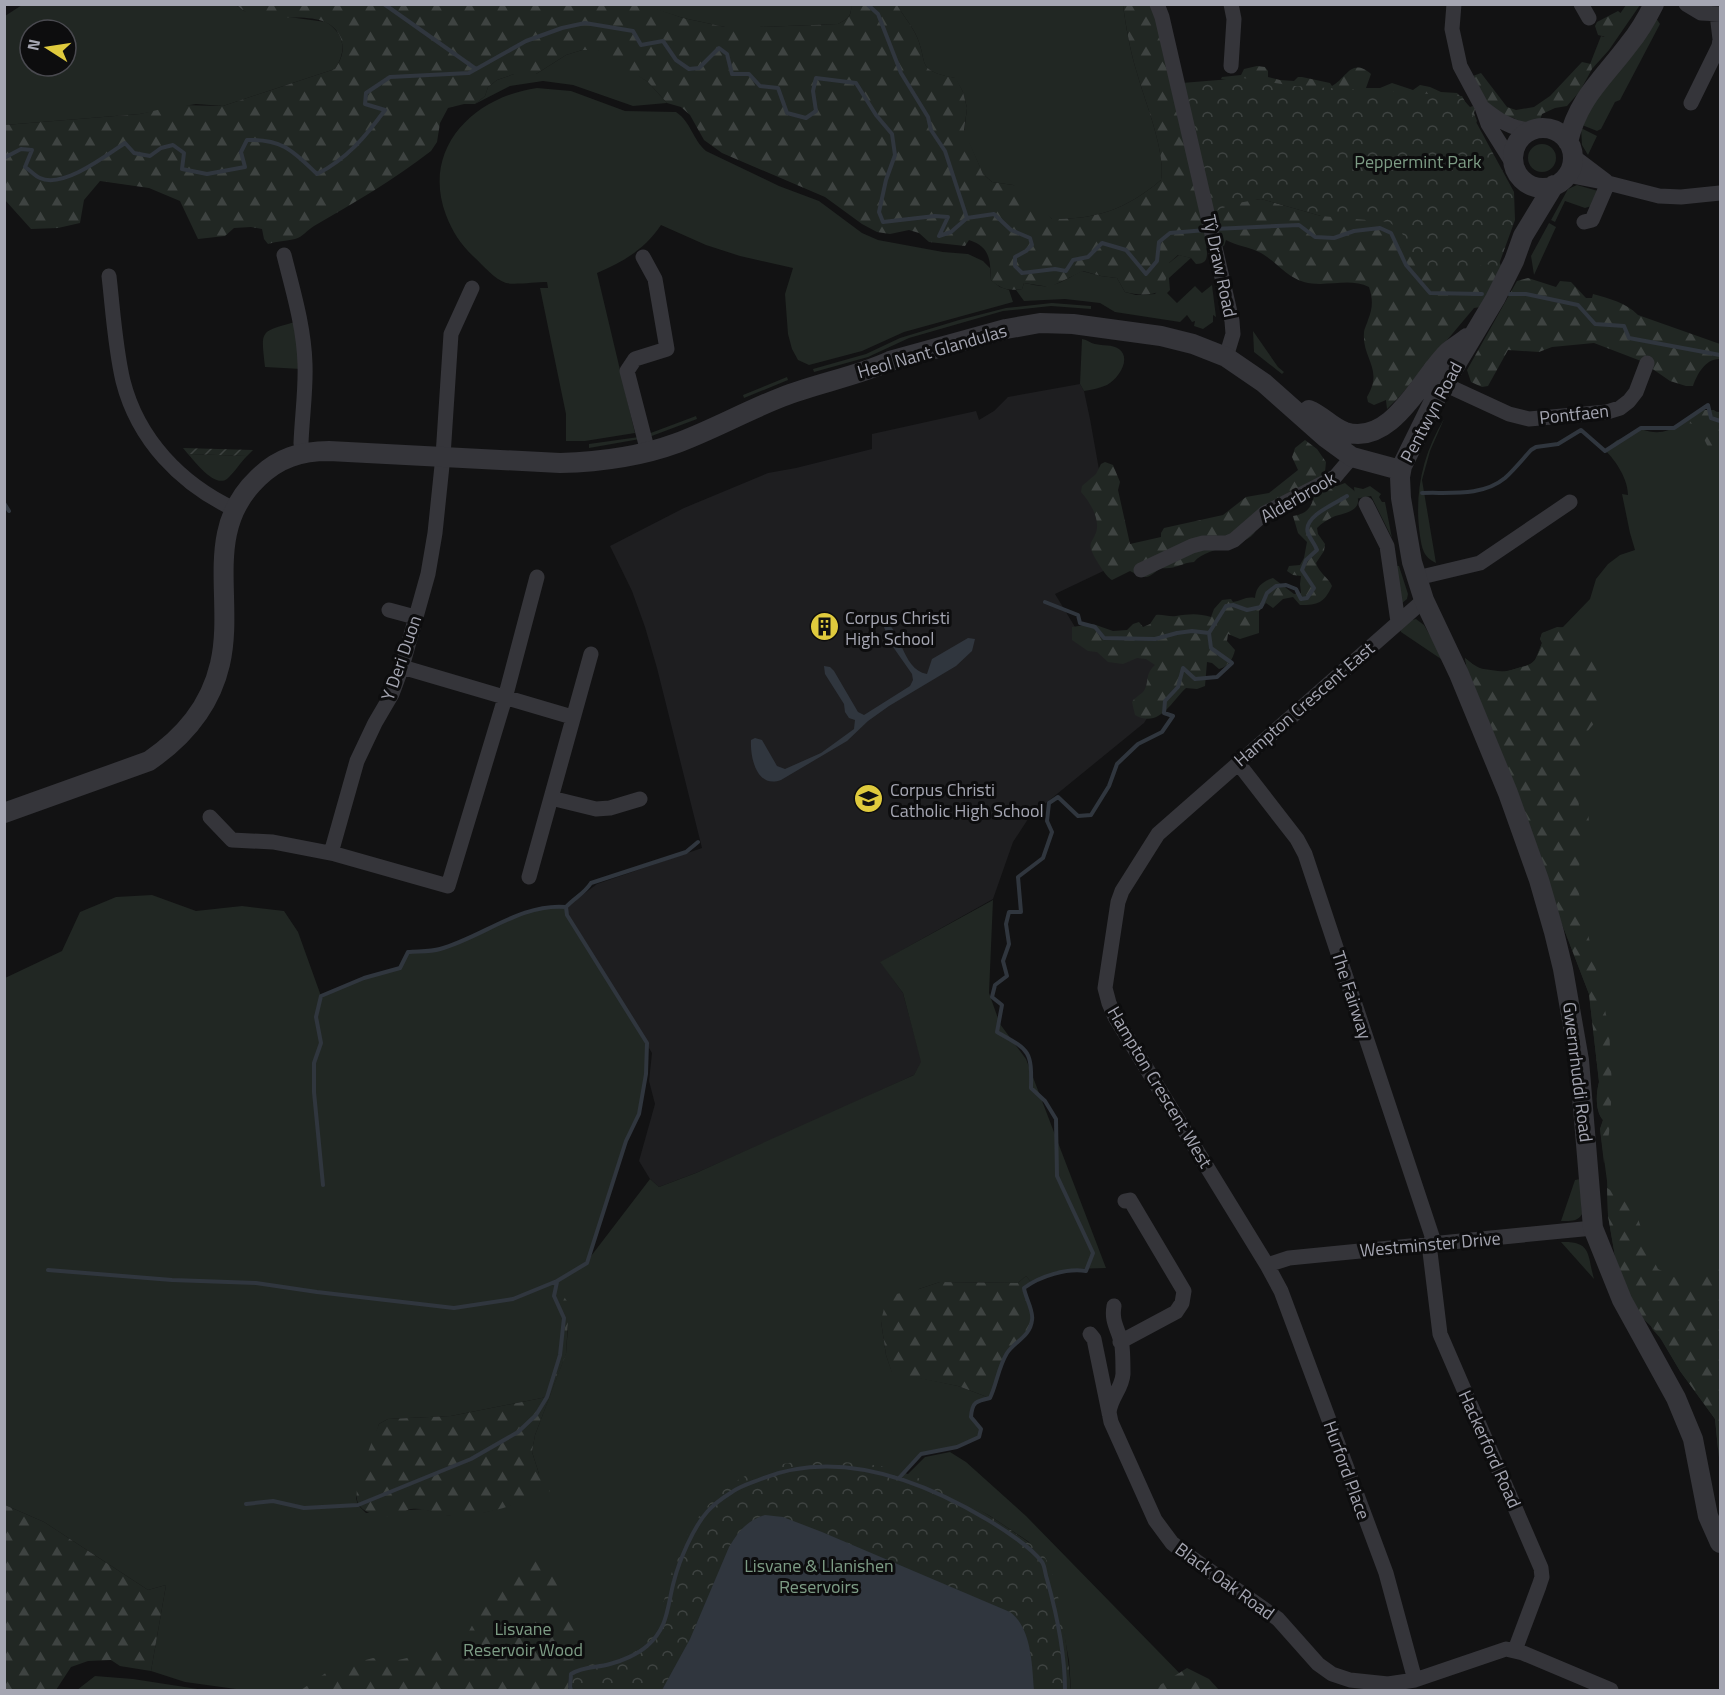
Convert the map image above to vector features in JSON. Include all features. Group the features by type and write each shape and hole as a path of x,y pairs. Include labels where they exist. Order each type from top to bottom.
{"street":[{"name":"Tŷ Draw Road","path":"1157,4 1162,16 1232,321 1233,334 1226,357"},
{"path":"1231,4 1234,19 1231,66"},
{"path":"1454,4 1452,29 1456,54 1488,124 1517,172 1537,188 1566,165"},
{"path":"1581,4 1589,18"},
{"name":"Pentwyn Road","path":"1424,600 1406,535 1400,487 1401,470 1444,384 1514,261 1523,236 1566,165 1574,120 1589,92 1629,44 1654,4"},
{"path":"1686,4 1701,13 1719,14 1719,46 1691,103"},
{"name":"Pentwyn Road","path":"1537,129 1589,92"},
{"path":"1482,107 1502,122 1522,130 1552,130 1561,135 1566,165"},
{"path":"1517,172 1513,154 1516,144 1523,136 1537,129"},
{"path":"1566,165 1608,183 1659,196 1681,197 1720,193"},
{"name":"Pentwyn Road","path":"1517,172 1526,206 1523,236"},
{"path":"1584,222 1592,220 1608,183"},
{"path":"4,813 149,761 170,747 188,729 208,698 220,664 223,645 226,536 234,509 264,472 276,463 303,452 301,442 304,350 298,311 284,255"},
{"path":"643,257 656,279 667,349 635,359 627,371 648,452"},
{"path":"109,276 124,383 144,431 159,453 181,475 200,490 234,509"},
{"path":"443,456 451,334 472,288"},
{"name":"Heol Nant Glandulas","path":"303,452 329,451 560,463 607,460 648,452 677,443 801,390 872,369 890,361 1022,325 1057,323 1145,333 1183,341 1226,357"},
{"path":"1289,406 1312,410 1343,431 1356,434 1372,431 1390,422 1449,351 1475,333"},
{"path":"1226,357 1264,383 1352,458 1401,470"},
{"name":"Pontfaen","path":"1444,384 1509,414 1529,419 1607,412 1620,408 1629,401 1636,392 1647,363"},
{"name":"Y Deri Duon","path":"331,853 357,761 392,694 402,667 432,555 443,456"},
{"name":"Alderbrook","path":"1141,570 1192,546 1203,543 1227,543 1234,540 1265,513 1335,477 1352,458"},
{"path":"1417,578 1480,563 1569,502"},
{"path":"1366,504 1387,546 1398,622"},
{"path":"210,817 231,840 273,842 331,853 448,886 505,698 537,577"},
{"name":"Hampton Crescent East","path":"1184,810 1424,600"},
{"name":"Gwernrhuddi Road","path":"1424,600 1459,674 1508,793 1536,870 1554,932 1580,1060 1593,1228 1622,1300 1676,1398 1690,1430 1698,1455 1708,1516 1720,1543"},
{"path":"389,610 415,617"},
{"path":"529,877 591,654"},
{"path":"402,667 572,717"},
{"name":"The Fairway","path":"1238,763 1297,839 1305,854 1432,1236 1431,1244"},
{"path":"551,798 596,809 610,808 640,799"},
{"name":"Hampton Crescent West","path":"1184,810 1153,841 1122,891 1109,952 1105,988 1115,1017 1267,1265"},
{"path":"1120,1342 1176,1312 1182,1303 1184,1291 1130,1200 1125,1201"},
{"name":"Westminster Drive","path":"1267,1265 1289,1258 1593,1228"},
{"name":"Hackerford Road","path":"1431,1244 1440,1335 1541,1568 1539,1586 1515,1650"},
{"name":"Hurford Place","path":"1267,1265 1281,1291 1386,1574 1415,1680"},
{"path":"1109,1413 1109,1405 1122,1383 1120,1342 1112,1317 1114,1305"},
{"name":"Black Oak Road","path":"1090,1334 1094,1339 1109,1413 1155,1520 1172,1543 1269,1611 1318,1664 1332,1674 1364,1683 1388,1684 1415,1680 1498,1650 1515,1650"},
{"path":"1515,1650 1611,1690"}],"shaded area":[{"name":"Corpus Christi Catholic High School","path":"1080,384 1084,391 1090,419 1116,565 1055,594 1075,627 1105,644 1205,627 1144,723 1030,816 1013,842 993,899 881,962 903,993 922,1063 914,1075 806,1125 659,1187 650,1179 639,1161 655,1104 649,1081 652,1053 565,908 597,884 702,848 645,627 632,591 610,546 684,508 768,473 872,449 872,434 976,411 979,420 994,411 1008,397"},
{"path":"881,620 894,630 912,664 927,674 932,659 968,638 975,639 972,651 956,666 868,721 847,741 781,780 773,782 766,780 754,763 751,740 755,738 762,740 777,766 785,769 821,753 854,729 855,720 849,718 845,712 844,704 825,674 824,666 834,671 858,712 864,715 910,686 913,680 912,674 891,644"},
{"path":"765,1515 783,1517 822,1532 1010,1612 1017,1619 1027,1637 1034,1690 662,1690 690,1639 729,1547 744,1527"}],"green space":[{"path":"236,4 642,4 683,18 725,27 838,24 849,17 851,5 897,5 915,33 928,68 956,78 967,108 964,130 983,174 992,182 1013,185 1028,192 1052,219 1083,217 1110,211 1135,199 1161,180 1162,168 1158,141 1132,56 1123,5 1154,5 1172,68 1255,200 1261,199 1321,216 1340,204 1499,261 1503,271 1487,306 1474,308 1387,409 1386,400 1374,405 1368,402 1367,397 1373,379 1373,371 1364,342 1364,331 1372,307 1369,287 1354,283 1312,284 1304,282 1292,277 1261,253 1226,240 1224,246 1211,241 1206,243 1207,257 1200,264 1196,264 1191,258 1178,255 1169,263 1161,291 1152,294 1125,292 1117,278 1083,271 1050,287 1024,283 1022,289 1005,289 991,280 988,255 976,243 969,240 965,246 929,242 919,233 909,230 890,234 877,232 825,197 722,153 704,140 690,115 681,107 667,103 648,82 597,50 582,50 566,55 536,74 514,74 497,80 488,87 485,96 475,104 448,108 440,123 437,142 431,151 389,181 295,239 268,244 264,239 262,229 251,227 234,228 225,236 198,239 180,201 149,188 100,181 84,200 80,223 58,228 31,229 5,200 5,125 140,114 179,105 223,106 335,69 343,48 335,29 327,23 316,19 256,16 245,12"},
{"path":"851,4 849,17 838,24 759,27 725,27 683,18 642,5"},
{"path":"22,5 236,5 244,11 326,22 337,32 342,43 341,56 335,69 223,106 196,104 140,114 5,125 5,16"},
{"path":"897,5 1123,5 1132,56 1158,141 1162,168 1161,180 1123,206 1097,215 1068,219 1052,219 1013,185 992,182 983,174 964,132 967,108 963,92 955,78 933,72 928,68 915,33"},
{"path":"1626,5 1640,5 1609,50 1592,69 1590,64 1601,36 1604,37"},
{"path":"1618,11 1624,19 1623,28 1619,34 1614,39 1598,35 1595,26 1597,22"},
{"path":"1656,18 1660,24 1620,100 1615,102 1601,129 1597,131 1582,125 1581,116"},
{"path":"582,50 598,50 615,59 648,82 667,103 633,106 573,85 543,81 510,86 475,104 485,96 488,87 497,80 514,74 536,74 566,55"},
{"path":"1582,62 1591,64 1592,69 1580,91 1567,106 1542,114 1540,120 1533,124 1519,124 1514,118 1499,113 1488,103 1473,76 1481,73 1507,107 1516,110 1534,107 1550,96"},
{"path":"1265,67 1268,77 1294,81 1302,77 1330,83 1332,86 1354,68 1364,69 1371,74 1366,88 1380,88 1392,83 1413,90 1420,85 1441,92 1457,93 1470,107 1473,106 1477,121 1475,125 1221,79 1241,75 1244,69"},
{"name":"Peppermint Park","path":"1243,78 1295,86 1462,96 1514,192 1515,220 1498,267 1486,264 1464,271 1435,273 1428,271 1416,262 1401,231 1389,222 1321,216 1261,199 1232,204 1214,212 1182,83"},
{"path":"537,88 571,91 625,111 676,112 706,151 779,186 819,201 862,233 878,240 943,252 968,254 983,261 990,268 991,280 1009,290 1013,302 904,332 862,351 809,365 798,360 788,334 785,294 793,268 740,256 706,245 661,225 655,234 633,254 597,273 635,433 585,441 566,441 566,414 540,288 548,288 547,282 509,284 493,275 457,238 446,215 440,191 441,169 447,148 458,130 473,115 492,102 514,93"},
{"path":"1581,128 1597,136 1588,155 1582,145"},
{"path":"1542,144 1552,148 1556,158 1552,168 1542,172 1532,168 1528,158 1532,148"},
{"path":"1577,185 1598,191 1592,206 1585,208 1565,201 1555,222 1551,220 1568,189"},
{"path":"1549,223 1556,227 1534,275 1531,256"},
{"path":"1179,255 1191,258 1169,278 1170,290 1167,293 1177,303 1195,286 1202,293 1212,285 1216,317 1213,315 1213,322 1203,329 1194,326 1195,321 1192,322 1187,315 1180,322 1115,312 1100,303 1065,299 1024,301 1016,290 1022,289 1024,283 1051,285 1082,271 1117,278 1125,292 1136,295 1155,294 1165,280 1169,263"},
{"path":"1528,278 1556,287 1560,281 1571,282 1586,298 1592,298 1593,294 1611,299 1623,304 1638,315 1720,344 1720,359 1706,364 1693,386 1686,386 1670,381 1641,361 1594,343 1552,347 1539,352 1508,350 1488,386 1482,387 1471,382 1467,370 1517,281"},
{"path":"1052,303 1091,306 1091,309 1051,306 1003,311 909,338 868,357 814,372 813,369 866,354 900,338 959,320 1006,308"},
{"path":"295,322 301,369 265,367 263,339 265,334 275,328"},
{"path":"1253,331 1284,372 1282,374 1254,352"},
{"path":"1082,339 1095,344 1113,346 1123,353 1124,363 1119,374 1107,385 1084,391 1080,384"},
{"path":"787,377 788,380 744,398 743,395"},
{"path":"1698,410 1720,412 1720,1468 1715,1419 1653,1330 1616,1262 1608,1216 1607,1181 1600,1129 1603,1120 1597,1107 1599,1082 1589,994 1467,669 1465,658 1477,668 1505,672 1531,664 1535,660 1542,643 1540,639 1542,633 1563,627 1590,599 1596,579 1608,564 1620,555 1635,550 1622,494 1628,495 1626,483 1617,465 1605,450 1617,440 1625,439 1641,429 1650,432 1666,431"},
{"path":"1698,410 1714,410 1720,415 1720,458 1711,453 1697,425 1684,422"},
{"path":"696,416 697,419 649,437 648,434"},
{"path":"1444,419 1430,451 1422,480 1436,563 1428,558 1423,548 1418,521 1418,505 1425,461"},
{"path":"639,437 640,439 589,448 589,444"},
{"path":"1305,440 1317,449 1326,462 1325,472 1328,484 1320,493 1345,483 1355,492 1358,499 1355,508 1351,511 1333,517 1317,528 1325,544 1324,551 1316,563 1332,586 1329,592 1320,602 1311,604 1300,605 1293,597 1283,599 1273,608 1266,603 1259,611 1259,633 1240,639 1228,634 1227,641 1235,650 1230,662 1219,669 1207,662 1205,686 1197,689 1186,688 1164,712 1151,719 1135,715 1132,702 1145,689 1149,672 1155,665 1146,659 1137,658 1123,664 1108,662 1097,652 1088,651 1072,640 1072,627 1093,624 1113,631 1127,630 1139,622 1143,627 1150,624 1156,615 1198,614 1211,617 1214,609 1222,600 1231,599 1233,602 1255,598 1260,585 1273,578 1294,594 1301,593 1301,576 1287,571 1289,566 1300,565 1307,542 1298,533 1293,516 1308,510 1314,495 1308,493 1257,527 1248,539 1210,552 1194,562 1160,568 1146,577 1130,571 1112,580 1106,575 1091,549 1097,524 1091,506 1081,492 1082,486 1096,474 1101,464 1105,462 1113,465 1120,482 1118,490 1130,544 1161,537 1164,528 1223,515 1246,497 1269,493 1298,470 1292,457 1295,448"},
{"path":"183,448 253,450 247,456 188,454"},
{"path":"188,454 247,456 230,477 222,481 211,477"},
{"path":"1370,486 1381,494 1379,497 1382,502 1385,502 1392,538 1371,496 1355,499 1354,487 1363,489"},
{"path":"1396,566 1399,566 1408,594 1407,599 1401,604"},
{"path":"1416,619 1424,625 1443,658 1441,659 1401,632 1400,629"},
{"path":"1557,627 1567,628 1582,640 1593,658 1602,686 1596,693 1599,714 1583,738 1585,752 1576,762 1579,767 1590,773 1578,794 1579,806 1588,810 1589,822 1576,880 1609,1028 1612,1088 1604,1163 1600,1129 1603,1120 1597,1107 1599,1082 1589,994 1467,669 1465,658 1483,670 1496,672 1525,666 1536,658 1542,643 1540,639 1542,633"},
{"path":"152,895 196,911 242,906 284,911 298,932 321,996 364,978 400,968 408,952 440,949 456,944 517,915 533,910 566,907 567,915 647,1043 646,1074 639,1114 626,1141 588,1260 650,1179 659,1187 696,1173 914,1075 921,1062 903,993 880,962 993,900 989,993 1000,1024 1026,1059 1106,1268 1073,1269 1031,1282 1026,1276 1018,1283 940,1282 919,1289 881,1321 886,1355 892,1372 958,1386 990,1398 979,1401 973,1408 971,1417 981,1429 979,1437 957,1447 921,1454 899,1478 666,1621 647,1646 571,1677 520,1672 384,1690 243,1690 185,1682 151,1671 166,1585 148,1590 44,1522 5,1505 5,978 62,951 80,912 116,897","holes":["564,1318 568,1327 566,1353 535,1435 532,1452 539,1474 511,1505 486,1512 450,1516 423,1509 366,1513 358,1505 356,1498 379,1424 388,1419 451,1416 547,1397 560,1355"]},
{"path":"1580,1179 1582,1214 1576,1220 1561,1221 1575,1180"},
{"path":"1607,1188 1627,1200 1635,1209 1648,1250 1658,1269 1680,1280 1700,1276 1720,1263 1720,1448 1718,1449 1715,1419 1680,1371 1656,1331 1636,1312 1616,1262 1608,1216"},
{"path":"1561,1242 1571,1242 1583,1247 1589,1256 1594,1279"},
{"path":"1026,1276 1031,1282 1024,1288 1032,1313 1031,1326 1007,1353 990,1398 958,1386 892,1373 886,1355 881,1321 887,1296 940,1282 1018,1283"},
{"path":"556,1290 560,1291 569,1304 566,1354 535,1435 532,1452 539,1474 550,1491 502,1508 464,1516 447,1516 416,1509 384,1517 364,1510 358,1503 357,1487 379,1424 388,1419 451,1416 547,1397 559,1357 565,1325"},
{"path":"950,1452 966,1462 1026,1516 1196,1690 1071,1690 1069,1661 1058,1601 1029,1542 990,1516 907,1475 925,1457"},
{"name":"Lisvane & Llanishen Reservoirs","path":"798,1461 870,1464 915,1477 968,1503 1034,1547 1044,1556 1055,1583 1063,1621 1071,1690 568,1690 569,1673 576,1667 622,1655 639,1645 646,1637 657,1621 684,1541 693,1525 716,1497 745,1476 766,1468"},
{"path":"5,1505 44,1522 148,1590 166,1585 151,1671 120,1666 111,1660 88,1661 71,1667 56,1690 5,1690"},
{"name":"Lisvane Reservoir Wood","path":"531,1553 552,1572 579,1641 576,1666 569,1673 568,1690 301,1690 330,1670 373,1658 390,1662 462,1645 491,1596"},
{"path":"1187,1668 1209,1679 1219,1690 1157,1690 1157,1687"},
{"path":"95,1676 133,1679 204,1690 77,1690"}],"waterway":[{"path":"384,4 476,69"},
{"path":"867,4 878,14 901,73 928,117 931,130 945,151 967,218"},
{"path":"4,158 21,149 32,150 25,167 38,177 50,180 72,175 125,143 134,153 150,156 161,148 173,145 184,153 182,169 207,174 245,167 241,152 247,140 259,140 279,144 286,148 317,174 347,154 378,120 385,110 365,104 366,93 390,77 469,73 526,41 562,28 585,23 633,31 641,45 663,41 676,60 689,69 699,68 719,48 727,54 732,74 749,74 760,86 778,88 787,113 806,118 816,111 813,91 816,78 856,83 876,115 892,134 895,155 886,180 879,212 883,222 935,216 948,217 939,236 951,232 967,218 994,214 1011,230 1030,238 1032,245 1015,257 1015,266 1022,273 1055,269 1066,271 1073,260 1088,257 1102,243 1126,250 1146,274 1157,261 1159,242 1170,233 1206,230"},
{"path":"1214,229 1299,225 1315,237 1334,238 1354,231 1380,228 1391,233 1406,265 1430,293 1482,294"},
{"path":"1509,294 1526,294 1578,305 1595,324 1624,326 1629,338 1720,355"},
{"path":"1422,493 1465,492 1486,488 1505,478 1531,450 1536,447 1558,444 1581,430 1605,451 1641,428 1674,428 1708,405 1711,418 1720,421"},
{"path":"899,1478 921,1454 957,1447 979,1437 981,1429 971,1417 972,1408 978,1401 990,1398 1007,1353 1031,1326 1032,1312 1024,1288 1054,1274 1086,1271 1093,1253 1057,1176 1056,1119 1045,1101 1031,1088 1031,1066 1026,1052 997,1032 1002,1005 992,997 995,985 1007,976 1003,961 1009,944 1006,924 1009,912 1021,912 1018,877 1043,858 1052,832 1047,821 1049,803 1058,797 1078,816 1091,815 1109,786 1117,764 1138,744 1162,732 1173,716 1164,713 1165,701 1178,687 1183,668 1195,679 1217,677 1232,663 1211,648 1209,633 1226,606 1233,605 1247,610 1261,607 1267,593 1276,586 1286,585 1296,589 1301,599 1307,598 1314,588 1302,570 1306,560 1317,550 1308,533 1310,521 1321,511 1347,496"},
{"path":"4,503 9,511"},
{"path":"1045,602 1078,615 1080,623 1095,627 1104,638 1155,639 1192,631 1209,633"},
{"path":"48,1270 172,1280 256,1283 454,1308 513,1299 557,1281 587,1263 626,1141 639,1114 646,1074 647,1043 567,915 566,907 591,883 686,852 698,842"},
{"path":"323,1185 314,1092 314,1063 321,1043 316,1017 321,996 364,978 400,968 408,952 428,951 456,944 533,910 566,907"},
{"path":"246,1504 273,1501 304,1508 358,1505 471,1459 518,1432 536,1415 547,1397 560,1355 564,1318 554,1296 557,1282"},
{"path":"571,1690 571,1674 625,1659 643,1649 654,1639 666,1616 676,1573 687,1545 712,1507 735,1490 761,1479 790,1470 819,1467 849,1468 878,1473 935,1492 988,1520 1031,1551 1043,1564 1054,1606 1062,1648 1065,1690"}],"place":[{"name":"Corpus Christi High School","path":"824,627"},
{"name":"Corpus Christi Catholic High School","path":"869,799"}]}
